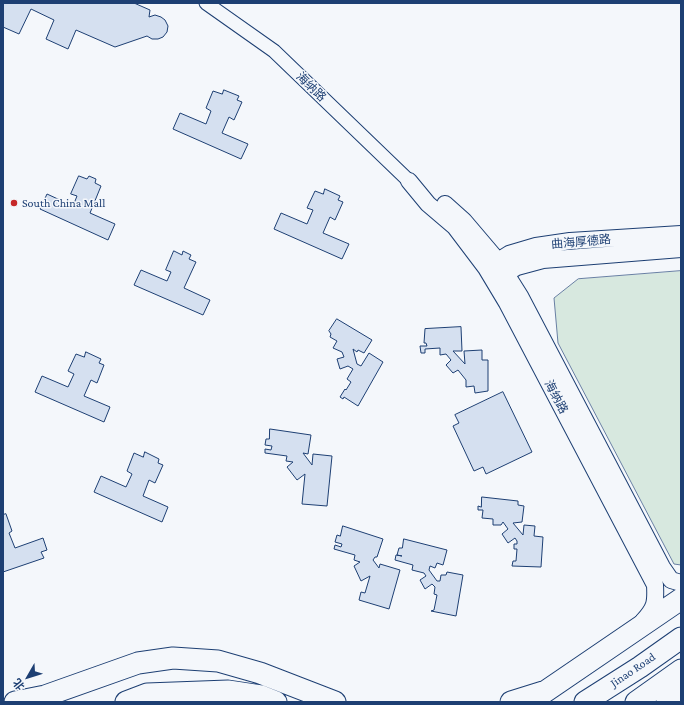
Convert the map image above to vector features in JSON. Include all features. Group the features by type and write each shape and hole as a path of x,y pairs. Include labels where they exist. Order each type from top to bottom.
{"highway":[{"path":"530,702 681,599"},
{"name":"Jinao Road","path":"585,702 640,667 681,638"},
{"path":"15,702 45,696 138,663 173,658 218,661 260,673 335,702"},
{"path":"636,702 681,670"},
{"path":"126,702 147,694 228,691 261,696 276,702"},
{"path":"511,702 547,691"},
{"path":"667,702 681,691"}],"street":[{"name":"海纳路","path":"206,3 274,51 409,181 428,204 455,227 496,271 534,321 662,567 671,580 681,583"},
{"name":"曲海厚德路","path":"496,271 509,254 536,246 570,241 681,234"},
{"name":"曲海厚德路","path":"496,271 543,260 681,249"},
{"name":"海纳路","path":"496,271 507,303 655,585 656,600 653,610 636,629"}],"shaded area":[{"path":"681,271 681,565 674,564 558,343 554,298 578,279"}],"building":[{"path":"3,3 134,3 150,10 149,17 155,15 161,17 165,20 168,26 167,32 163,37 158,39 152,39 147,36 115,47 76,30 68,49 46,39 54,20 31,9 19,34 3,27"},
{"path":"224,90 239,96 237,100 242,102 234,120 229,117 222,133 248,144 241,159 173,129 180,113 206,124 211,111 206,108 213,91 222,94"},
{"path":"79,176 87,179 89,176 96,179 95,183 101,186 90,213 115,224 108,240 40,209 47,194 73,206 77,196 71,194"},
{"path":"325,189 340,196 338,200 343,202 335,220 330,217 323,233 349,244 342,259 274,229 281,213 307,224 313,210 307,208 315,191 323,194"},
{"path":"174,251 182,255 183,251 191,255 189,259 196,262 184,288 210,300 203,315 134,285 141,270 167,281 171,272 166,270"},
{"path":"337,319 372,340 364,353 358,350 357,352 353,349 357,364 361,366 369,353 383,362 358,406 344,397 343,399 340,397 351,382 347,379 353,369 348,366 340,369 337,359 344,357 342,352 333,348 337,341 330,337 331,334 329,331"},
{"path":"461,327 462,351 453,351 465,364 464,351 482,350 482,360 488,360 488,391 475,393 474,386 466,387 466,380 458,370 453,373 446,365 451,360 446,354 440,355 440,348 425,349 425,353 421,353 420,346 427,346 426,343 424,343 425,329"},
{"path":"86,352 101,359 99,363 104,365 97,383 91,380 84,396 110,407 104,422 35,392 42,376 68,387 74,374 68,371 76,354 84,357"},
{"path":"503,392 532,452 486,474 483,467 474,471 453,426 459,423 455,415"},
{"path":"270,429 311,435 308,454 303,453 312,465 313,454 332,456 327,506 302,504 305,474 297,480 287,467 293,462 286,461 287,456 265,453 265,449 271,450 272,446 265,445 266,439 269,439"},
{"path":"145,452 159,459 158,463 163,465 155,483 149,480 143,496 168,507 162,522 94,492 101,476 126,487 132,474 127,471 134,453 143,457"},
{"path":"482,497 518,501 518,505 524,506 522,522 513,523 523,535 524,525 535,526 534,536 543,537 541,567 512,566 513,561 516,561 517,549 514,549 514,544 517,544 517,541 515,538 508,543 502,534 508,529 503,522 501,525 493,525 493,519 482,518 483,510 478,510 478,506 481,507"},
{"path":"6,514 12,531 9,533 15,548 43,538 47,550 41,552 44,558 3,572 3,515"},
{"path":"343,526 383,539 377,557 373,560 379,568 380,564 400,570 389,609 359,600 361,592 365,593 370,576 361,581 354,566 360,562 354,560 355,555 334,549 335,545 341,547 342,544 335,542 337,535 340,536"},
{"path":"404,539 447,550 443,565 437,563 435,568 430,566 429,570 437,581 440,581 441,575 446,575 447,572 463,575 456,616 431,611 434,610 437,595 434,594 435,587 432,584 425,589 420,580 426,576 424,573 412,570 413,565 395,560 396,555 402,556 397,555 399,548 402,548"}],"place":[{"name":"South China Mall","path":"14,203"}]}
